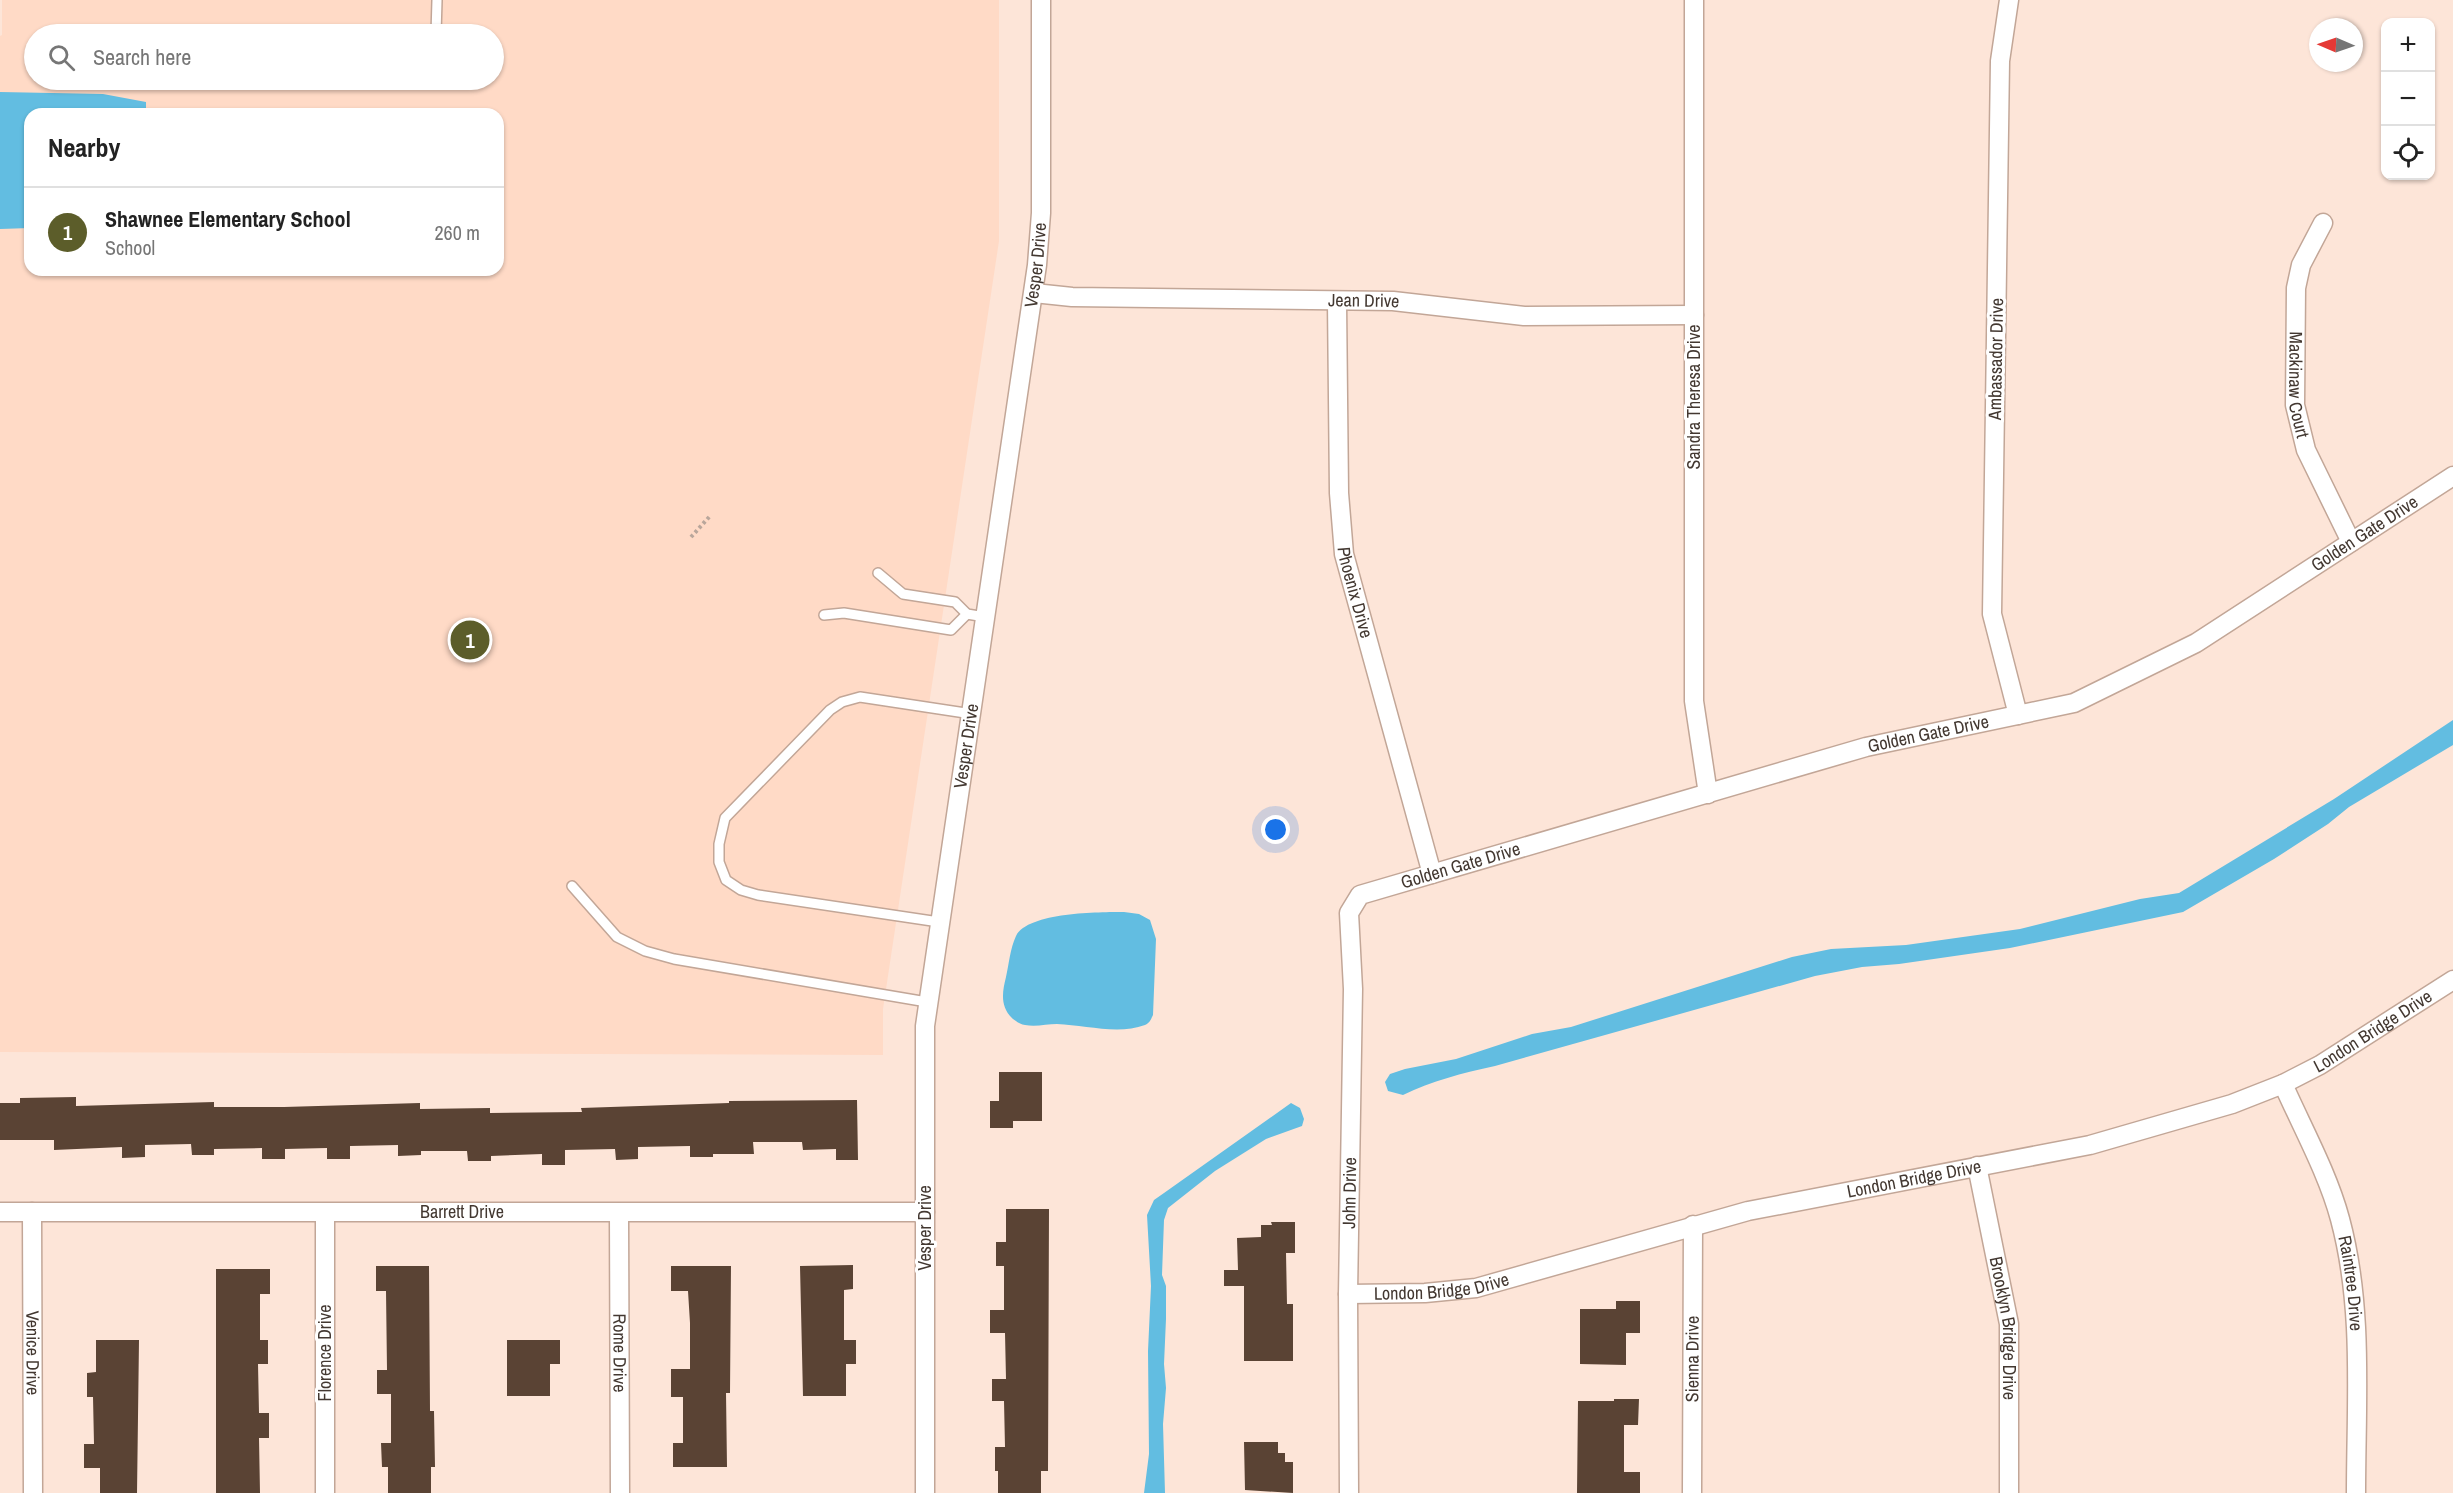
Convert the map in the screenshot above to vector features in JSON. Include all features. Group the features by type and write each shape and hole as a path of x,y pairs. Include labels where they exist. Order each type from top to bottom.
{"street":[{"name":"Vesper Drive","path":"925,1493 924,1049 927,1002 1034,293 1041,213 1041,0"},
{"name":"Sandra Theresa Drive","path":"1694,0 1694,701 1708,794"},
{"name":"Ambassador Drive","path":"2009,0 2000,61 1992,614 2018,715"},
{"name":"Mackinaw Court","path":"2323,223 2301,265 2296,288 2295,405 2306,450 2351,542"},
{"name":"Jean Drive","path":"1034,293 1072,297 1393,301 1524,316 1694,315"},
{"name":"Phoenix Drive","path":"1337,302 1339,493 1344,554 1432,874"},
{"name":"Golden Gate Drive","path":"1360,895 1866,747 2074,703 2196,643 2453,476"},
{"name":"John Drive","path":"1349,1493 1348,1294 1353,989 1349,913 1360,895"},
{"name":"London Bridge Drive","path":"1348,1294 1425,1293 1476,1288 1693,1225 1793,1202 2090,1145 2232,1104 2283,1084 2320,1065 2453,980"},
{"name":"Raintree Drive","path":"2283,1084 2340,1217 2349,1260 2356,1309 2356,1493"},
{"name":"Brooklyn Bridge Drive","path":"1977,1166 2009,1324 2009,1493"},
{"name":"Barrett Drive","path":"0,1212 925,1212"},
{"name":"Venice Drive","path":"32,1212 33,1493"},
{"name":"Florence Drive","path":"325,1213 325,1493"},
{"name":"Rome Drive","path":"620,1213 620,1493"},
{"name":"Sienna Drive","path":"1692,1493 1693,1225"}],"lane":[{"path":"436,24 437,0"},
{"path":"878,573 903,594 955,602 967,614 985,617"},
{"path":"824,615 844,613 951,630 967,614"},
{"path":"939,921 758,895 741,890 726,880 719,862 719,844 725,818 830,710 842,702 860,697 972,714"},
{"path":"572,886 617,937 645,951 674,959 927,1002"}],"path":[{"path":"691,537 711,515"}],"shaded area":[{"path":"2,0 999,0 999,241 883,1009 883,1055 0,1052 0,36 2,35"}],"water":[{"path":"0,92 103,94 146,102 146,108 24,108 24,228 0,229"},
{"path":"2453,720 2453,745 2349,807 2328,824 2274,859 2183,912 2010,948 1862,967 1815,976 1447,1078 1403,1095 1388,1091 1385,1082 1390,1074 1405,1069 1456,1059 1532,1034 1571,1027 1792,957 1831,949 1906,945 2020,929 2140,899 2179,893 2334,799"},
{"path":"1124,912 1139,914 1150,920 1156,939 1153,1015 1148,1023 1135,1028 1113,1029 1057,1024 1029,1026 1013,1019 1004,1005 1004,989 1014,941 1023,928 1035,922 1066,915"},
{"path":"1291,1103 1300,1108 1304,1119 1302,1126 1266,1139 1215,1171 1168,1208 1164,1220 1162,1275 1166,1286 1164,1364 1166,1388 1163,1424 1165,1493 1144,1493 1149,1454 1148,1351 1151,1286 1147,1215 1154,1200"}],"building":[{"path":"999,1072 1042,1072 1042,1121 1013,1121 1013,1128 990,1128 990,1101 999,1101"},
{"path":"76,1097 76,1106 214,1102 214,1107 284,1107 420,1103 420,1109 490,1108 490,1113 582,1112 581,1108 729,1103 729,1101 857,1100 858,1160 836,1160 836,1149 803,1150 802,1142 753,1142 754,1154 713,1154 713,1157 690,1157 690,1146 638,1147 638,1159 616,1160 615,1149 565,1150 565,1165 542,1165 542,1154 491,1156 491,1161 468,1161 467,1151 421,1151 421,1155 398,1156 398,1145 350,1146 350,1159 327,1159 327,1148 285,1149 285,1159 262,1159 262,1148 214,1149 214,1155 192,1155 191,1144 145,1145 145,1157 122,1158 122,1147 54,1150 54,1140 0,1140 0,1103 20,1103 20,1098"},
{"path":"1006,1209 1049,1209 1048,1471 1041,1471 1041,1493 998,1493 998,1471 995,1471 995,1447 1005,1447 1004,1401 992,1401 992,1379 1006,1379 1005,1333 990,1333 990,1310 1004,1310 1004,1266 996,1266 996,1242 1006,1242"},
{"path":"1271,1222 1295,1222 1295,1253 1286,1253 1287,1304 1293,1304 1293,1361 1244,1361 1244,1286 1224,1286 1224,1270 1238,1270 1237,1238 1261,1237 1261,1225 1272,1225"},
{"path":"853,1265 853,1289 844,1290 844,1340 856,1340 856,1364 846,1364 846,1396 803,1396 800,1266"},
{"path":"376,1266 429,1266 430,1411 434,1411 435,1467 431,1467 431,1493 388,1493 388,1467 382,1467 381,1443 391,1443 391,1394 377,1394 377,1370 387,1370 386,1291 376,1291"},
{"path":"671,1266 731,1266 730,1393 726,1393 727,1467 673,1467 673,1443 683,1443 683,1397 671,1397 671,1369 690,1369 690,1323 688,1291 671,1291"},
{"path":"216,1269 270,1269 270,1294 260,1294 260,1340 268,1340 268,1364 258,1364 259,1413 269,1413 269,1438 259,1438 260,1493 216,1493"},
{"path":"1616,1301 1640,1301 1640,1333 1626,1333 1626,1365 1580,1364 1580,1309 1616,1309"},
{"path":"96,1340 139,1340 137,1493 100,1493 100,1468 84,1468 84,1444 94,1444 93,1397 87,1397 87,1373 96,1372"},
{"path":"507,1340 560,1340 560,1364 550,1364 550,1396 507,1396"},
{"path":"1614,1399 1639,1399 1638,1425 1624,1425 1624,1472 1640,1472 1640,1493 1577,1493 1578,1401 1614,1401"},
{"path":"1244,1442 1278,1442 1278,1453 1285,1453 1285,1462 1293,1462 1293,1493 1245,1490"}],"place":[{"name":"Shawnee Elementary School","path":"470,640"}]}
